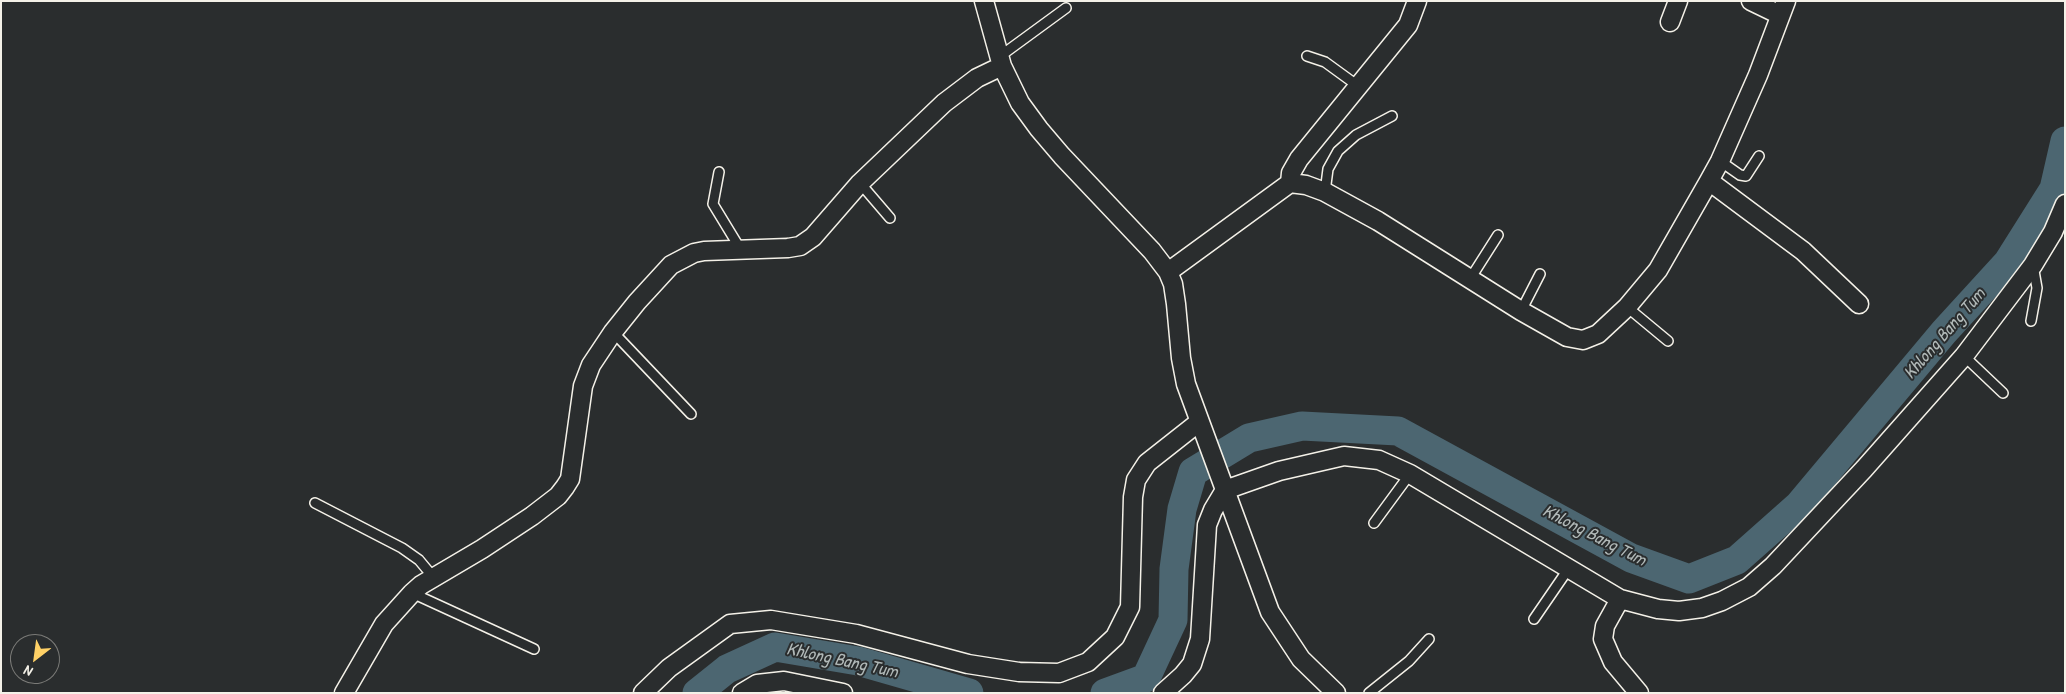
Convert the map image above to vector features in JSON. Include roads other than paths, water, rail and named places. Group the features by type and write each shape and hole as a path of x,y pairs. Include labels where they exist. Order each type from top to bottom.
{"street":[{"path":"984,1 1000,62 1020,103 1040,129 1152,251 1168,272 1173,284 1181,358 1186,384 1270,612 1301,659 1336,693"},
{"path":"1290,183 1291,174 1299,159 1408,25 1417,1"},
{"path":"1670,22 1678,1"},
{"path":"1168,272 1290,183 1306,185 1324,192 1378,222 1521,311 1567,337 1583,340 1598,334 1627,307 1658,270 1720,161 1758,75 1783,8 1751,1"},
{"path":"344,693 384,624 412,592 532,516 558,496 565,487 570,479 583,386 592,365 613,332 653,283 671,265 694,253 800,246 813,237 860,183 944,103 1000,62"},
{"path":"1709,182 1803,251 1858,304"},
{"path":"1224,486 1344,456 1379,460 1410,474 1620,599 1658,609 1679,611 1702,608 1722,601 1749,587 1773,566 1858,476 1964,356 2033,265 2053,232 2065,204"},
{"path":"643,693 670,668 730,624 771,620 856,634 968,664 1019,672 1059,673 1088,662 1115,637 1130,607 1133,496 1136,480 1147,463 1201,428"},
{"path":"1163,693 1184,675 1192,664 1200,639 1207,525 1224,486"},
{"path":"1620,599 1605,626 1603,639 1613,662 1639,693"},
{"path":"742,693 757,684 784,681 843,693"}],"lane":[{"path":"1000,62 1066,8"},
{"path":"1307,56 1325,62 1358,86"},
{"path":"1324,192 1328,169 1338,151 1356,135 1392,116"},
{"path":"1720,161 1740,175 1746,176 1759,156"},
{"path":"719,172 714,204 741,250"},
{"path":"860,183 890,218"},
{"path":"1470,279 1498,235"},
{"path":"2031,321 2037,288 2033,265"},
{"path":"1521,311 1540,274"},
{"path":"1627,307 1668,340"},
{"path":"613,332 691,414"},
{"path":"1964,356 2003,393"},
{"path":"1374,523 1410,474"},
{"path":"315,504 402,548 419,560 434,578"},
{"path":"1534,619 1569,568"},
{"path":"412,592 534,649"},
{"path":"1369,693 1409,660 1429,639"}],"waterway":[{"name":"Khlong Bang Tum","path":"1105,693 1146,678 1173,620 1174,569 1182,509 1193,472 1249,438 1302,426 1398,431 1631,558 1689,579 1737,560 1799,505 1944,332 2008,262 2054,189 2065,141"},
{"name":"Khlong Bang Tum","path":"697,693 727,669 775,647 858,661 969,693"}]}
